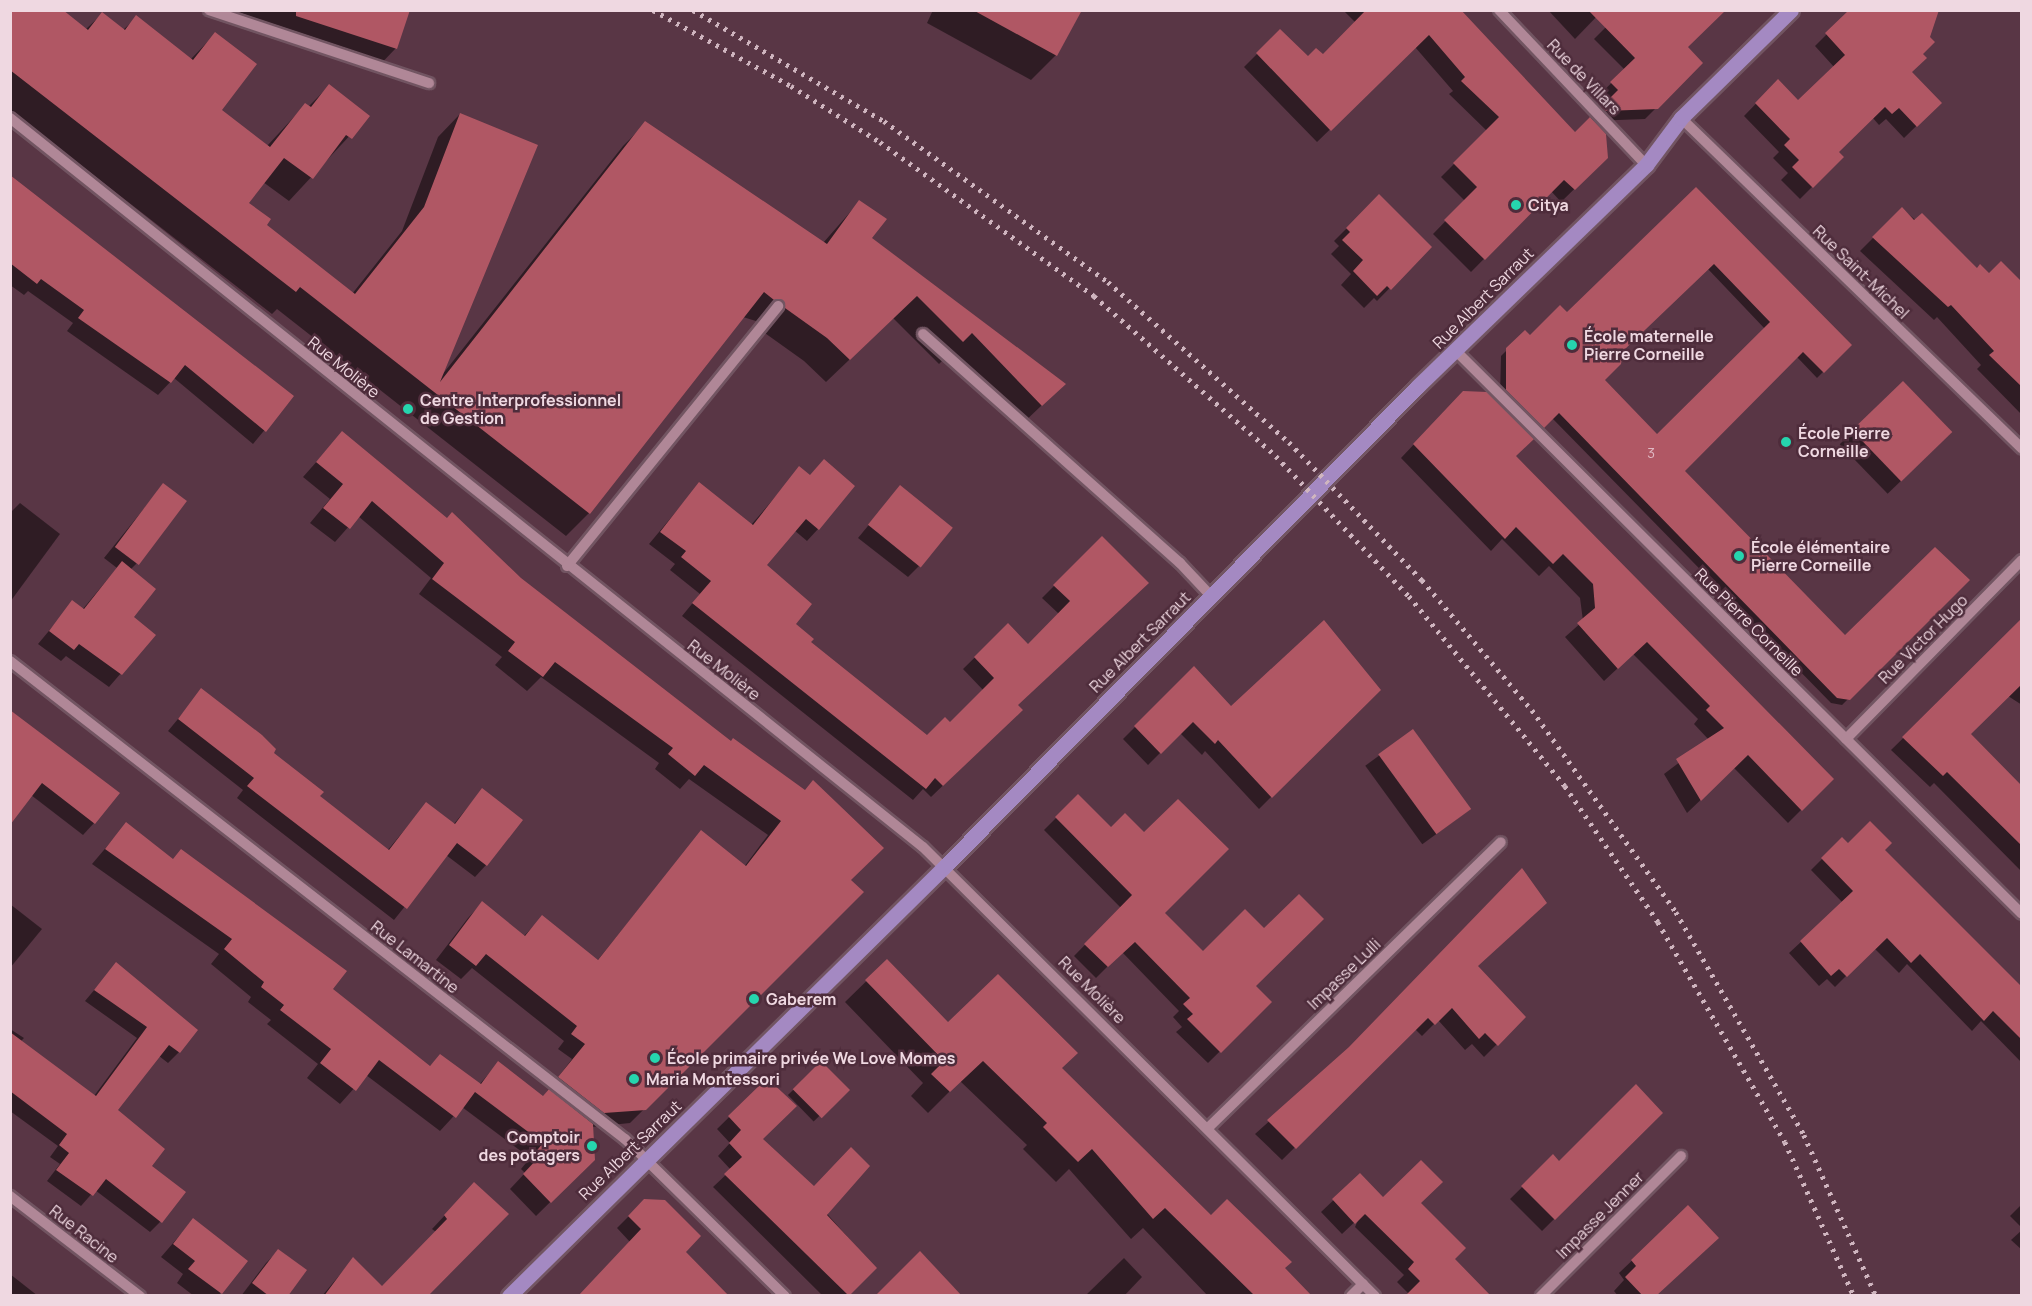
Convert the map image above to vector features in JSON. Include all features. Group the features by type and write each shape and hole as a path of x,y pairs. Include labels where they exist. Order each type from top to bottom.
{"main road":[{"name":"Rue Albert Sarraut","path":"509,1296 944,867 1456,351 1646,165 1681,117 1791,10"}],"street":[{"path":"209,10 429,83"},
{"name":"Rue de Villars","path":"1499,10 1646,165"},
{"name":"Rue Saint-Michel","path":"1681,117 2022,448"},
{"name":"Rue Molière","path":"10,118 944,867 1374,1296"},
{"path":"567,566 778,306"},
{"path":"923,334 1180,563 1211,596"},
{"name":"Rue Pierre Corneille","path":"1456,351 2022,914"},
{"name":"Rue Victor Hugo","path":"1846,739 2022,560"},
{"name":"Rue Lamartine","path":"10,661 647,1158 784,1296"},
{"name":"Impasse Lulli","path":"1208,1128 1501,842"},
{"name":"Impasse Jenner","path":"1541,1296 1681,1156"},
{"name":"Rue Racine","path":"10,1196 140,1296"},
{"path":"1351,1296 1363,1284"}],"building":[{"path":"10,10 63,10 88,30 102,12 125,30 136,15 193,60 215,32 257,64 222,110 270,147 305,103 311,107 329,84 370,116 352,139 346,135 313,179 284,158 249,203 271,219 267,225 355,294 424,207 460,113 538,145 440,382 645,121 827,244 859,200 887,219 872,238 1066,384 1042,406 972,333 963,342 917,296 850,360 827,338 785,308 782,300 774,300 764,292 590,514 300,287 296,292 10,70"},
{"path":"296,10 410,10 397,49 296,16"},
{"path":"973,10 1082,10 1057,56"},
{"path":"1366,10 1461,10 1575,132 1590,117 1606,134 1608,158 1575,190 1564,180 1485,260 1444,220 1477,187 1453,163 1499,117 1461,81 1465,77 1429,35 1331,131 1256,53 1280,29 1308,56 1316,48 1323,54"},
{"path":"1588,10 1726,10 1688,47 1703,63 1658,109 1605,111 1601,107 1618,90 1610,82 1635,58"},
{"path":"1849,10 1939,10 1930,37 1935,42 1923,54 1927,58 1912,72 1942,103 1917,127 1899,108 1892,114 1885,107 1839,152 1844,157 1813,188 1792,167 1799,160 1784,145 1790,139 1755,103 1778,79 1798,100 1845,55 1825,33"},
{"path":"10,175 294,396 266,432 185,365 171,383 78,318 84,310 41,279 37,284 10,263"},
{"name":"École Pierre Corneille","path":"1696,187 1852,345 1824,373 1803,352 1685,471 1845,635 1935,547 1970,580 1850,700 1837,698 1559,413 1544,428 1506,390 1506,348 1525,330 1530,335 1560,305 1567,312","holes":["1714,264 1770,322 1657,434 1605,380 1621,364 1623,351"]},
{"path":"1379,194 1432,247 1391,290 1387,286 1377,296 1353,271 1363,260 1342,240 1350,232 1346,228"},
{"path":"1902,207 1914,220 1922,213 1977,268 1980,264 1989,273 2001,261 2022,282 2022,387 1989,355 1994,351 1951,305 1948,307 1872,237"},
{"path":"1903,381 1952,432 1901,481 1852,430"},
{"path":"1463,391 1487,392 1534,439 1516,456 1834,779 1802,811 1748,755 1701,801 1676,759 1724,728 1706,710 1710,706 1647,642 1618,669 1577,623 1595,608 1593,584 1563,554 1553,564 1516,527 1505,539 1413,444"},
{"path":"342,431 447,518 452,512 521,578 731,741 733,738 805,790 813,780 884,848 851,880 864,892 646,1110 604,1113 558,1077 585,1044 571,1034 577,1026 486,954 476,966 449,945 482,901 525,936 542,915 598,960 701,830 746,866 781,821 704,765 695,776 668,754 673,748 555,662 543,677 508,651 515,642 432,579 444,563 372,501 350,529 323,508 343,484 316,462"},
{"path":"824,459 855,486 819,530 806,519 767,565 812,604 796,624 814,639 811,642 927,735 945,717 950,722 994,678 974,657 1008,623 1028,644 1070,601 1053,585 1102,536 1149,583 1018,705 1023,710 943,786 935,778 926,789 692,603 711,581 681,557 686,551 660,532 699,482 753,525 799,466 810,475"},
{"path":"163,483 187,501 139,565 115,547"},
{"path":"900,485 953,528 921,567 868,525"},
{"path":"122,561 156,589 134,617 156,635 122,675 79,644 74,650 49,631 72,600 84,609"},
{"path":"2022,618 2022,684 1971,734 2022,786 2022,846 1947,772 1943,776 1902,737"},
{"path":"1324,620 1381,690 1272,798 1218,740 1215,744 1193,722 1161,754 1134,726 1194,666 1231,706"},
{"path":"201,688 262,735 276,749 274,753 324,792 320,796 389,850 426,802 455,824 482,788 523,820 487,866 457,843 407,909 247,786 254,778 178,719"},
{"path":"10,710 120,793 95,824 42,783 10,825"},
{"path":"1413,729 1471,809 1436,834 1378,754"},
{"path":"1078,794 1111,827 1125,813 1144,832 1178,799 1229,849 1165,913 1203,951 1245,909 1264,928 1299,894 1324,919 1256,986 1272,1002 1221,1053 1187,1019 1193,1014 1183,1004 1190,998 1135,942 1108,967 1084,944 1132,895 1055,817"},
{"path":"1870,821 1892,843 1885,850 2022,987 2022,1040 1993,1011 1984,1021 1920,954 1911,963 1887,938 1847,977 1839,969 1831,976 1800,941 1853,891 1821,858 1842,837 1848,843"},
{"path":"126,822 173,859 181,849 347,971 333,989 430,1066 440,1054 481,1084 498,1061 543,1096 549,1089 593,1124 595,1160 551,1203 523,1174 538,1158 534,1154 543,1143 475,1092 456,1118 379,1060 356,1091 320,1063 331,1049 280,1010 284,1005 261,987 264,982 224,949 232,939 105,849"},
{"path":"1522,868 1547,903 1478,966 1526,1017 1498,1046 1485,1033 1479,1039 1452,1008 1435,1025 1428,1018 1296,1149 1267,1120 1349,1047"},
{"path":"887,959 948,1022 998,974 1078,1053 1062,1068 1211,1215 1227,1199 1292,1262 1285,1268 1312,1296 1255,1296 1165,1208 1153,1219 1092,1149 1078,1162 1043,1127 1047,1123 983,1061 950,1092 931,1074 944,1061 865,980"},
{"path":"116,962 198,1030 180,1053 169,1045 118,1110 165,1149 152,1166 186,1192 162,1223 106,1179 93,1196 56,1170 69,1153 59,1145 67,1134 10,1091 10,1032 96,1096 147,1027 94,990"},
{"path":"821,1061 850,1090 822,1118 793,1089"},
{"path":"767,1078 797,1106 763,1139 814,1186 851,1147 870,1166 827,1215 877,1268 849,1296 724,1174 742,1157 729,1143 741,1130 728,1116"},
{"path":"1636,1084 1663,1113 1555,1220 1521,1186 1553,1154 1559,1161"},
{"path":"1421,1160 1443,1182 1421,1203 1466,1248 1455,1259 1491,1296 1405,1296 1420,1281 1408,1269 1414,1262 1365,1214 1355,1224 1332,1199 1360,1173 1383,1197"},
{"path":"474,1182 509,1214 428,1296 324,1296 353,1257 382,1286 447,1219 444,1215"},
{"path":"644,1199 665,1200 701,1236 686,1252 729,1296 578,1296 641,1229 628,1216"},
{"path":"1688,1205 1719,1238 1656,1296 1643,1296 1625,1277 1636,1266 1631,1260"},
{"path":"193,1218 248,1261 222,1294 188,1269 195,1261 173,1244"},
{"path":"278,1249 307,1270 288,1296 269,1296 252,1283"},
{"path":"920,1251 962,1296 875,1296"}],"railway":[{"path":"653,10 791,86 880,142 1094,296 1276,456 1409,596 1565,786 1658,922 1785,1142 1854,1296"},
{"path":"693,10 884,121 1108,282 1289,442 1422,580 1532,710 1676,912 1804,1135 1876,1296"}],"place":[{"name":"Citya","path":"1516,205"},
{"name":"École maternelle Pierre Corneille","path":"1572,345"},
{"name":"Centre Interprofessionnel de Gestion","path":"408,409"},
{"name":"École Pierre Corneille","path":"1786,442"},
{"name":"École élémentaire Pierre Corneille","path":"1739,556"},
{"name":"Gaberem","path":"754,999"},
{"name":"École primaire privée We Love Momes","path":"655,1058"},
{"name":"Maria Montessori","path":"634,1079"},
{"name":"Comptoir des potagers","path":"592,1146"}]}
